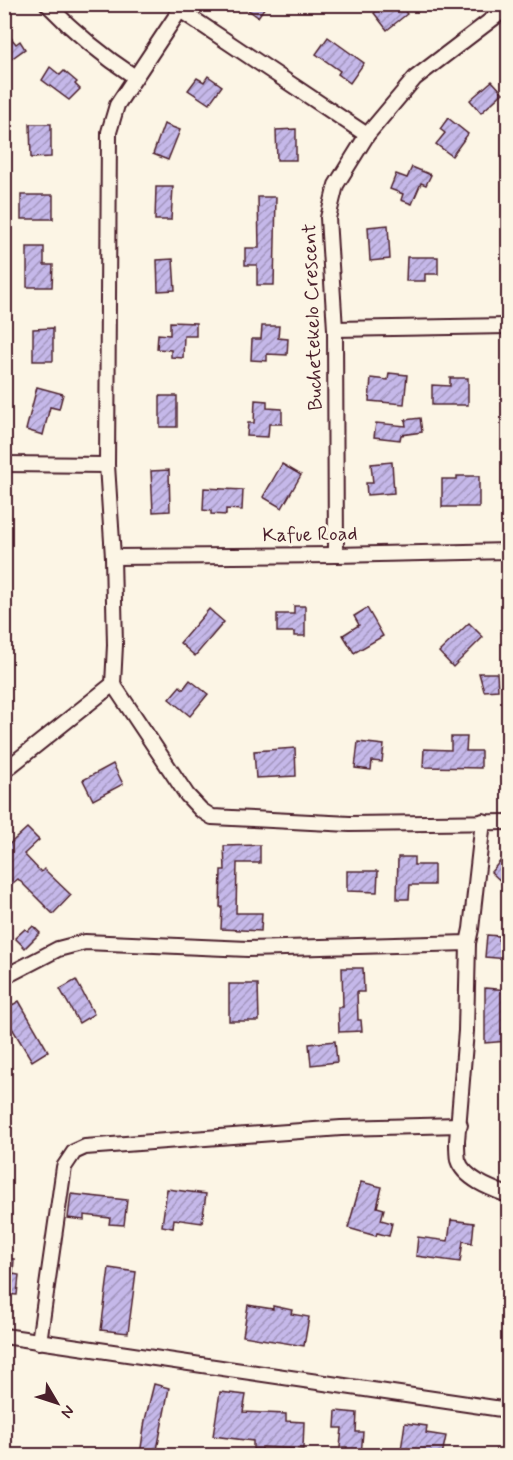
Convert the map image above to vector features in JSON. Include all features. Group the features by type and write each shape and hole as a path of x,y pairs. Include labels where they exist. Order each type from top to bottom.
{"street":[{"path":"47,4 103,56 135,77"},
{"path":"367,135 182,7 117,105 109,132 107,465 113,557 115,645 113,684 187,795 201,810 212,817 350,824 508,822"},
{"name":"Buchetekelo Crescent","path":"336,555 335,329 328,218 336,185 367,135 415,78 508,7"},
{"path":"335,329 508,326"},
{"path":"4,464 107,465"},
{"name":"Kafue Road","path":"113,557 508,551"},
{"path":"4,771 113,684"},
{"path":"483,821 468,943 466,1031 457,1141 458,1158 461,1167 477,1181 508,1196"},
{"path":"4,977 58,949 85,942 248,949 468,943"},
{"path":"39,1342 64,1167 74,1152 86,1148 341,1128 460,1125"},
{"path":"4,1336 508,1410"}],"building":[{"path":"240,4 267,4 258,17"},
{"path":"384,4 399,4 407,14 387,30 374,13"},
{"path":"4,29 16,44 20,41 25,49 11,59 4,50"},
{"path":"328,37 364,63 350,83 338,74 340,71 316,54"},
{"path":"50,67 60,75 64,71 77,82 75,84 80,89 69,100 42,80"},
{"path":"208,76 222,86 209,104 188,90 197,78 204,82"},
{"path":"492,81 503,93 481,113 470,100"},
{"path":"448,118 468,134 452,156 436,144 445,133 440,129"},
{"path":"30,124 51,124 51,157 31,158"},
{"path":"164,124 180,130 168,160 153,154"},
{"path":"296,129 296,160 277,160 276,130"},
{"path":"412,167 431,175 426,185 421,183 412,204 401,200 403,194 390,189 396,174 407,178"},
{"path":"156,187 173,187 171,220 155,220"},
{"path":"21,195 53,195 53,219 21,219"},
{"path":"258,197 276,197 274,285 257,285 257,265 245,265 245,248 259,248"},
{"path":"388,225 390,259 370,261 368,227"},
{"path":"27,247 44,247 44,265 53,265 52,287 27,287"},
{"path":"407,257 438,257 438,274 425,274 425,281 406,281"},
{"path":"173,259 175,290 158,291 157,260"},
{"path":"170,322 196,323 196,336 184,336 183,358 171,357 171,350 157,349 158,334 170,335"},
{"path":"262,326 279,326 278,338 288,339 287,355 267,354 267,361 251,360 252,339 261,339"},
{"path":"53,328 53,361 33,361 33,329"},
{"path":"389,373 407,375 404,404 369,401 371,378 388,380"},
{"path":"450,378 468,378 468,405 432,405 432,385 450,386"},
{"path":"37,387 63,394 59,409 50,407 43,435 26,430"},
{"path":"160,396 177,396 177,427 160,427"},
{"path":"255,400 267,401 267,408 282,409 282,424 269,424 268,437 247,436 248,423 254,423"},
{"path":"420,418 422,432 401,435 400,440 374,437 376,423 406,426 405,420"},
{"path":"392,462 394,493 367,495 366,483 373,483 371,464"},
{"path":"282,464 301,475 282,508 263,497"},
{"path":"169,470 170,511 153,512 151,471"},
{"path":"457,476 479,476 479,507 442,507 442,479 457,479"},
{"path":"204,488 243,490 242,510 226,509 226,515 211,514 211,511 203,510"},
{"path":"294,606 305,606 305,636 294,636 294,632 277,632 277,614 294,614"},
{"path":"367,608 383,636 354,653 343,635 359,625 354,616"},
{"path":"209,609 224,622 195,656 180,643"},
{"path":"469,623 483,637 453,667 439,652"},
{"path":"479,673 497,673 498,690 484,691"},
{"path":"190,680 208,694 190,716 169,699 180,686 183,689"},
{"path":"451,737 467,737 466,751 481,751 481,768 423,767 424,749 451,750"},
{"path":"358,742 384,745 382,762 372,761 371,770 355,768"},
{"path":"295,748 296,776 256,778 254,751"},
{"path":"113,764 123,784 93,800 83,780"},
{"path":"27,828 39,840 24,854 41,872 44,869 71,895 53,914 18,879 4,890 4,849"},
{"path":"260,845 260,863 237,863 236,913 262,913 261,931 221,929 221,870 225,870 224,846"},
{"path":"508,852 508,888 491,872"},
{"path":"398,857 414,857 414,865 434,865 434,885 410,885 409,899 397,899"},
{"path":"347,871 378,871 377,892 347,891"},
{"path":"33,926 40,933 25,948 15,938 25,929 28,931"},
{"path":"487,935 499,936 498,940 508,941 508,959 485,957"},
{"path":"342,968 363,968 364,992 357,992 358,1020 361,1020 362,1031 339,1032 338,1007 343,1007"},
{"path":"76,980 94,1014 79,1023 60,989"},
{"path":"229,984 258,984 259,1021 229,1021"},
{"path":"485,988 508,990 508,1041 485,1043"},
{"path":"19,1001 48,1051 32,1061 4,1015 4,1010"},
{"path":"335,1041 337,1062 311,1065 309,1044"},
{"path":"361,1182 382,1187 377,1207 384,1209 381,1220 392,1223 389,1236 377,1233 376,1236 348,1228"},
{"path":"167,1189 206,1194 202,1223 174,1219 173,1228 162,1226"},
{"path":"71,1194 127,1200 124,1225 109,1224 110,1218 84,1215 84,1220 68,1218"},
{"path":"451,1220 474,1223 472,1243 463,1241 460,1262 416,1256 418,1237 448,1241"},
{"path":"4,1258 14,1259 13,1274 19,1275 17,1295 4,1294"},
{"path":"109,1268 136,1272 128,1333 101,1330"},
{"path":"248,1305 273,1309 273,1306 292,1310 291,1314 309,1317 304,1346 243,1336"},
{"path":"154,1384 169,1388 156,1455 140,1455 145,1420"},
{"path":"220,1392 246,1395 243,1412 286,1414 286,1421 304,1422 303,1449 262,1447 262,1449 253,1449 253,1441 213,1436"},
{"path":"336,1411 357,1413 356,1432 363,1432 361,1455 346,1455 347,1447 340,1447 342,1428 335,1428"},
{"path":"405,1423 427,1426 426,1433 446,1436 442,1455 408,1455 408,1452 401,1450"}]}
